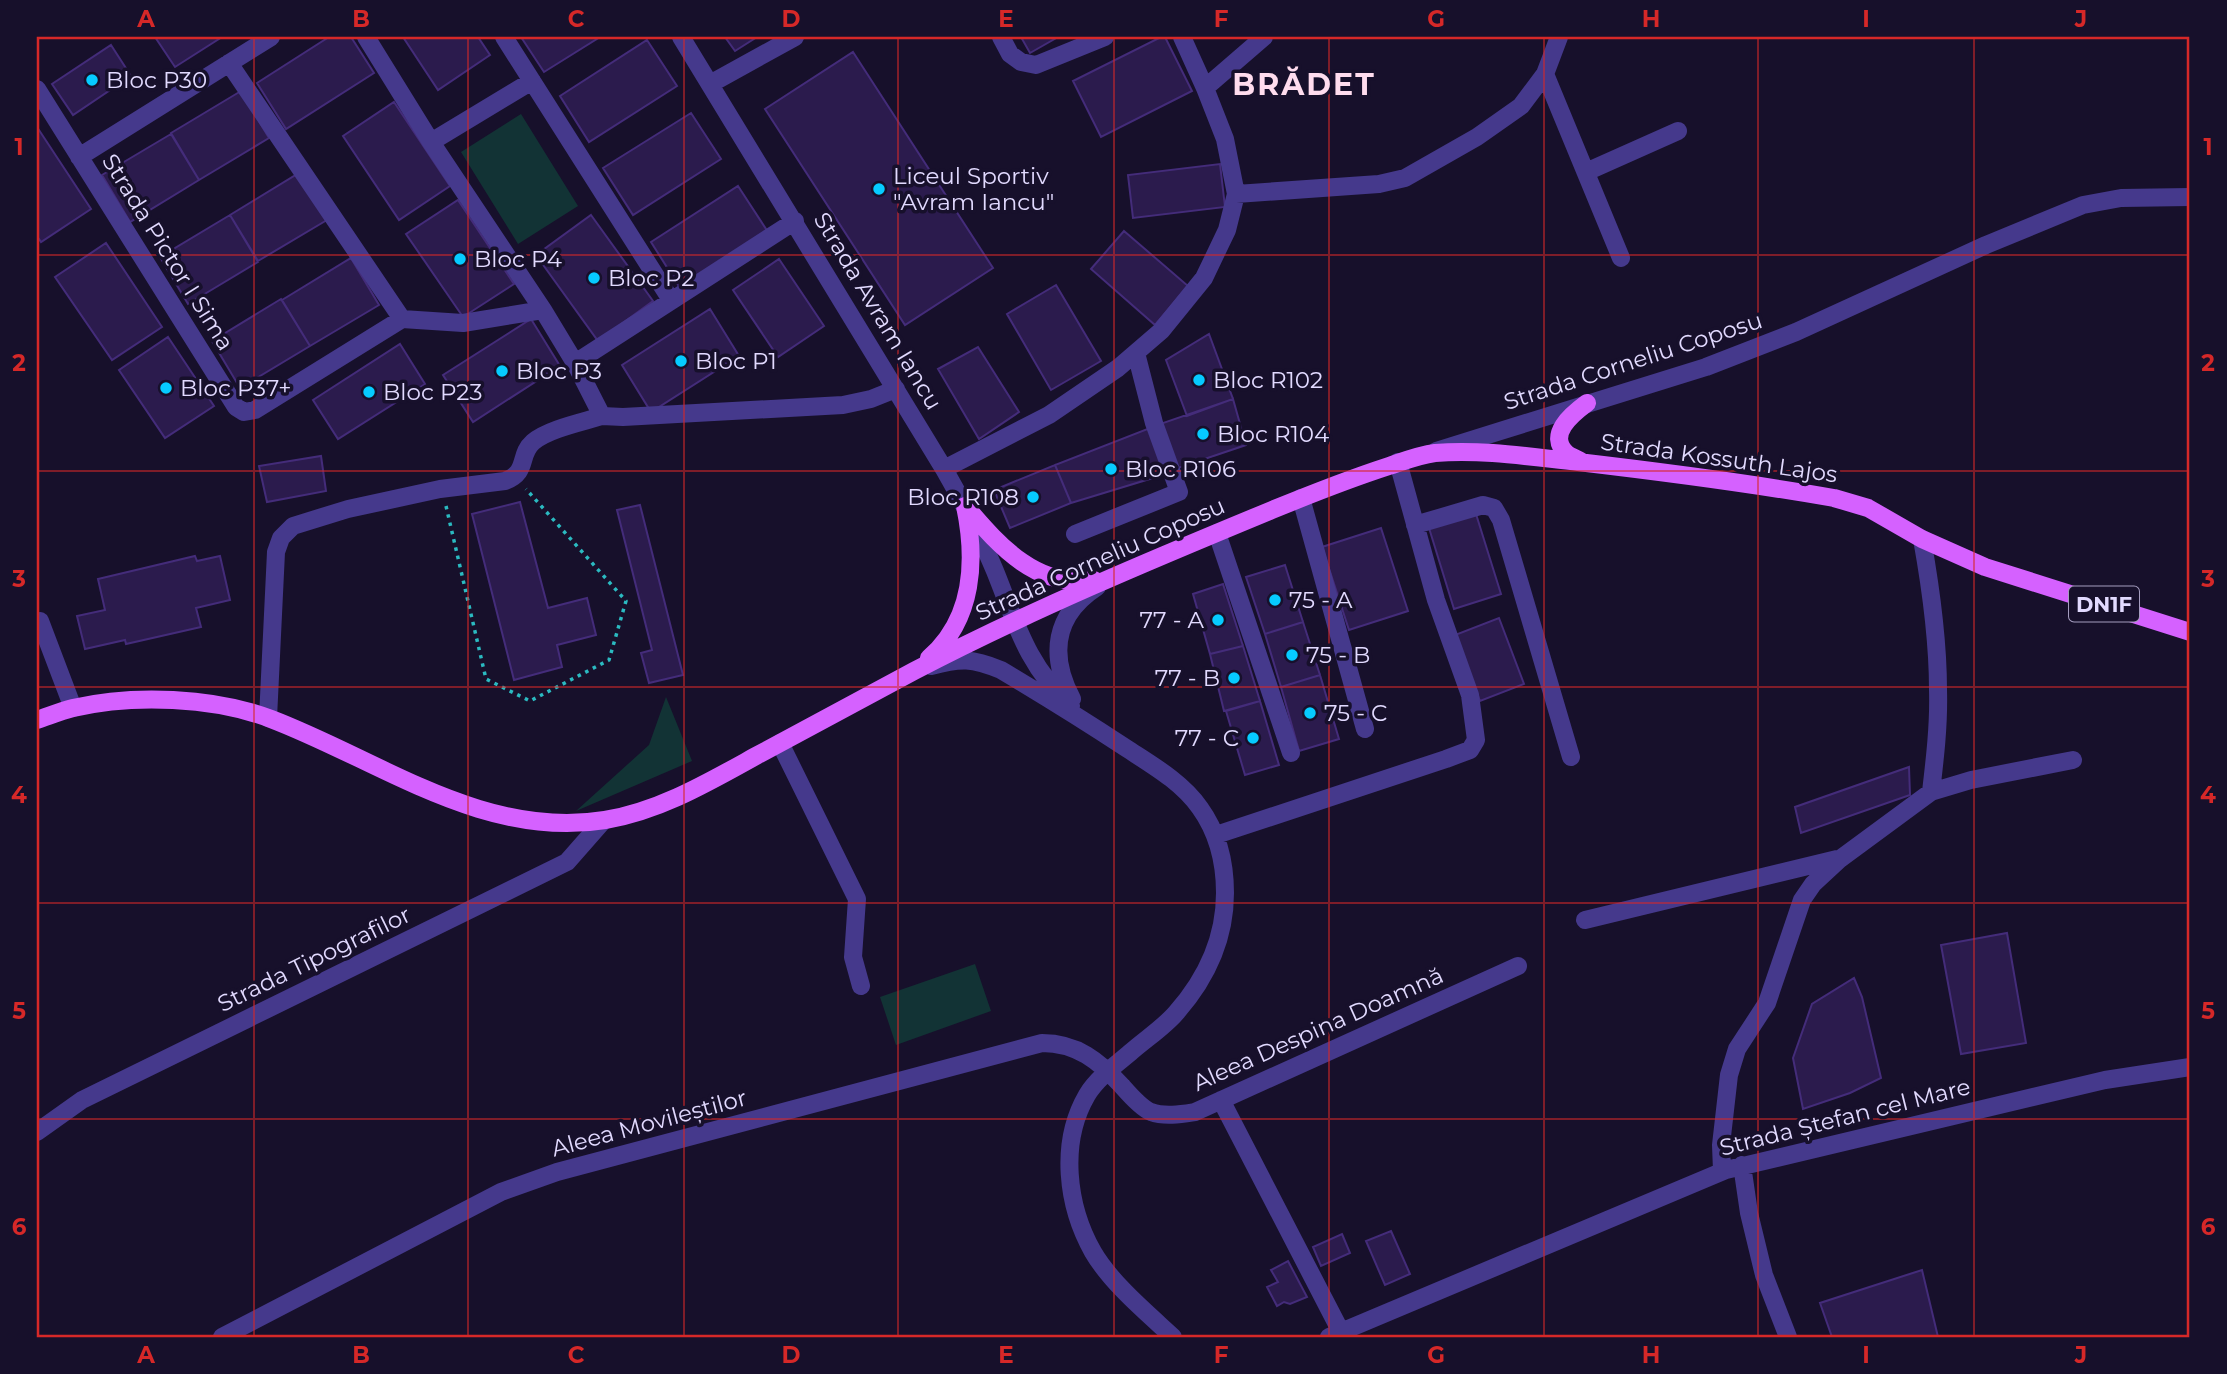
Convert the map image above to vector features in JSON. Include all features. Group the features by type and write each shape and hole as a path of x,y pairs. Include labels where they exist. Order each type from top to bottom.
{"main road":[{"path":"1586,463 1567,454 1561,445 1560,431 1569,416 1587,403"},
{"name":"Strada Kossuth Lajos","path":"1427,454 1476,452 1586,463 1834,498 1868,508 1922,539 1985,567 2190,632"},
{"name":"Strada Corneliu Coposu","path":"37,720 73,708 125,701 194,702 223,706 268,718 444,797 480,809 520,819 558,824 603,821 640,812 687,793 915,670 1111,577 1301,498 1427,454"},
{"path":"965,506 993,539 1017,560 1038,572 1058,580 1083,582 1111,577"},
{"path":"915,670 937,651 951,634 962,611 971,565 971,536 965,506"}],"street":[{"path":"79,157 271,37"},
{"path":"366,37 431,142 543,310 575,363 602,416"},
{"path":"504,37 671,300"},
{"name":"Strada Avram Iancu","path":"681,37 944,468 994,569 1024,646 1041,673 1064,700 1096,729"},
{"path":"710,84 795,37"},
{"path":"1001,37 1010,54 1021,62 1036,65 1105,37"},
{"path":"944,468 1049,415 1118,369 1161,331 1204,278 1227,230 1236,194 1225,139 1182,37"},
{"path":"1205,88 1264,37"},
{"path":"1236,194 1379,184 1405,178 1477,137 1521,106 1545,74 1559,37"},
{"path":"229,63 402,319 463,323 543,310"},
{"path":"1545,74 1621,258"},
{"path":"431,142 532,81"},
{"name":"Strada Pictor I Sima","path":"37,89 236,407 244,412 255,410 402,319"},
{"path":"1586,172 1678,131"},
{"name":"Strada Corneliu Coposu","path":"1427,454 1706,367 1796,332 1996,241 2083,205 2121,198 2190,197"},
{"path":"575,363 795,221"},
{"path":"1075,534 1179,492 1154,423 1136,353"},
{"path":"268,718 276,552 281,538 293,526 348,509 440,489 505,481 515,477 529,445 539,437 602,416 844,405 871,399 896,389"},
{"path":"1216,835 1446,759 1470,750 1476,740 1470,695 1436,600 1398,462"},
{"path":"1301,498 1365,729"},
{"path":"1415,525 1483,505 1494,508 1501,520 1571,757"},
{"path":"1217,533 1291,753"},
{"path":"1922,539 1932,598 1938,688 1936,754 1931,792"},
{"path":"1096,729 1073,700 1062,680 1058,658 1059,641 1063,624 1071,610 1085,595 1111,577"},
{"path":"40,621 73,708"},
{"path":"915,670 962,659 979,661 1001,670 1167,775 1199,807 1216,835 1225,874 1225,908 1219,942 1205,973 1176,1013 1108,1071 1087,1094 1075,1124 1070,1150 1070,1190 1080,1224 1094,1254 1115,1280 1173,1337"},
{"path":"780,743 857,899 853,957 861,986"},
{"path":"1722,1171 1724,1110 1729,1075 1737,1049 1767,1003 1802,900 1813,884 1840,859 1931,792 1971,780 2073,760"},
{"name":"Strada Tipografilor","path":"38,1132 82,1100 568,862 603,821"},
{"path":"1585,920 1840,859"},
{"name":"Aleea Despina Doamnă","path":"1108,1071 1150,1112 1175,1115 1195,1111 1518,966"},
{"name":"Aleea Movileștilor","path":"222,1337 500,1192 557,1172 1042,1043 1060,1043 1078,1049 1108,1071"},
{"name":"Strada Ștefan cel Mare","path":"1335,1335 1722,1171 2105,1080 2190,1067"},
{"path":"1221,1100 1335,1335"},
{"path":"1742,1165 1749,1213 1764,1275 1788,1337"}],"path":[{"path":"440,489 486,680 530,701 609,660 626,601 515,477"}],"green space":[{"path":"521,114 578,206 518,244 461,152"},
{"path":"666,697 692,761 576,811 649,745"},
{"path":"975,964 991,1011 896,1045 880,997"}],"building":[{"path":"155,37 222,37 175,67"},
{"path":"329,37 351,37 374,73 286,129 257,83"},
{"path":"403,37 478,37 490,55 438,90"},
{"path":"521,37 600,37 544,72"},
{"path":"725,37 757,37 735,51"},
{"path":"1021,37 1058,37 1030,53"},
{"path":"1165,37 1192,91 1101,137 1073,81"},
{"path":"647,40 677,86 589,142 560,96"},
{"name":"Bloc P30","path":"111,45 131,76 73,115 52,84"},
{"name":"Liceul Sportiv \"Avram Iancu\"","path":"853,52 993,268 905,325 765,109"},
{"path":"241,91 269,138 199,180 171,133"},
{"path":"394,102 450,186 399,220 343,136"},
{"path":"691,113 721,159 633,215 603,168"},
{"path":"37,127 91,209 41,242 37,236"},
{"path":"171,134 199,180 130,222 102,175"},
{"path":"1220,164 1225,207 1133,218 1128,175"},
{"path":"299,173 327,220 258,261 230,215"},
{"path":"738,186 768,232 680,288 651,242"},
{"name":"Bloc P4","path":"458,200 514,284 463,317 406,234"},
{"path":"230,215 258,262 188,304 160,257"},
{"name":"Bloc P2","path":"591,215 653,301 598,341 536,255"},
{"path":"1124,231 1188,286 1155,325 1091,269"},
{"path":"106,243 162,327 112,360 55,277"},
{"path":"351,258 379,305 310,346 282,300"},
{"path":"779,259 824,326 778,357 733,290"},
{"path":"1056,285 1101,361 1051,390 1007,314"},
{"path":"281,299 310,346 240,388 212,341"},
{"name":"Bloc P1","path":"710,309 739,356 651,412 622,365"},
{"name":"Bloc P3","path":"531,319 560,366 473,422 443,375"},
{"name":"Bloc R102","path":"1209,334 1233,399 1187,416 1166,360"},
{"name":"Bloc P37+","path":"168,337 214,406 165,438 119,370"},
{"name":"Bloc P23","path":"400,344 425,384 338,439 313,400"},
{"path":"978,347 1019,412 979,439 938,369"},
{"name":"Bloc R104","path":"1233,399 1246,445 1175,469 1160,424"},
{"name":"Bloc R106","path":"1150,428 1166,474 1071,503 1055,465"},
{"path":"321,456 326,491 267,502 259,466"},
{"name":"Bloc R108","path":"1055,465 1071,503 1010,528 994,490"},
{"path":"520,502 548,608 587,598 596,635 557,645 562,667 514,680 472,514"},
{"path":"640,505 683,675 649,683 641,653 652,650 617,510"},
{"path":"1476,514 1501,594 1454,609 1429,528"},
{"path":"1381,528 1408,611 1349,630 1322,547"},
{"path":"195,556 197,561 220,556 230,600 196,608 201,627 126,644 125,640 85,649 77,616 105,610 98,579"},
{"name":"75 - A","path":"1285,565 1303,622 1265,634 1246,577"},
{"name":"77 - A","path":"1223,584 1243,646 1210,654 1193,594"},
{"path":"1499,618 1524,684 1480,701 1455,635"},
{"name":"75 - B","path":"1303,622 1320,675 1281,687 1265,634"},
{"name":"77 - B","path":"1243,646 1260,701 1224,711 1210,654"},
{"name":"75 - C","path":"1320,675 1339,739 1299,751 1281,687"},
{"name":"77 - C","path":"1260,701 1279,765 1245,775 1226,711"},
{"path":"1909,767 1910,795 1801,833 1795,807"},
{"path":"2007,933 2026,1043 1961,1054 1941,945"},
{"path":"1854,978 1862,997 1881,1078 1850,1093 1803,1109 1793,1058 1812,1004"},
{"path":"1391,1231 1410,1274 1385,1285 1366,1241"},
{"path":"1342,1234 1350,1253 1321,1266 1313,1247"},
{"path":"1288,1261 1307,1297 1277,1306 1267,1287 1278,1282 1271,1270"},
{"path":"1922,1270 1938,1337 1832,1337 1820,1303"}],"place":[{"name":"Bloc P30","path":"92,80"},
{"name":"Liceul Sportiv \"Avram Iancu\"","path":"879,189"},
{"name":"Bloc P4","path":"460,259"},
{"name":"Bloc P2","path":"594,278"},
{"name":"Bloc P1","path":"681,361"},
{"name":"Bloc P3","path":"502,371"},
{"name":"Bloc R102","path":"1199,380"},
{"name":"Bloc P37+","path":"166,388"},
{"name":"Bloc P23","path":"369,392"},
{"name":"Bloc R104","path":"1203,434"},
{"name":"Bloc R106","path":"1111,469"},
{"name":"Bloc R108","path":"1033,497"},
{"name":"75 - A","path":"1275,600"},
{"name":"77 - A","path":"1218,620"},
{"name":"75 - B","path":"1292,655"},
{"name":"77 - B","path":"1234,678"},
{"name":"75 - C","path":"1310,713"},
{"name":"77 - C","path":"1253,738"}],"district":[{"name":"BRĂDET","path":"1304,84"}]}
